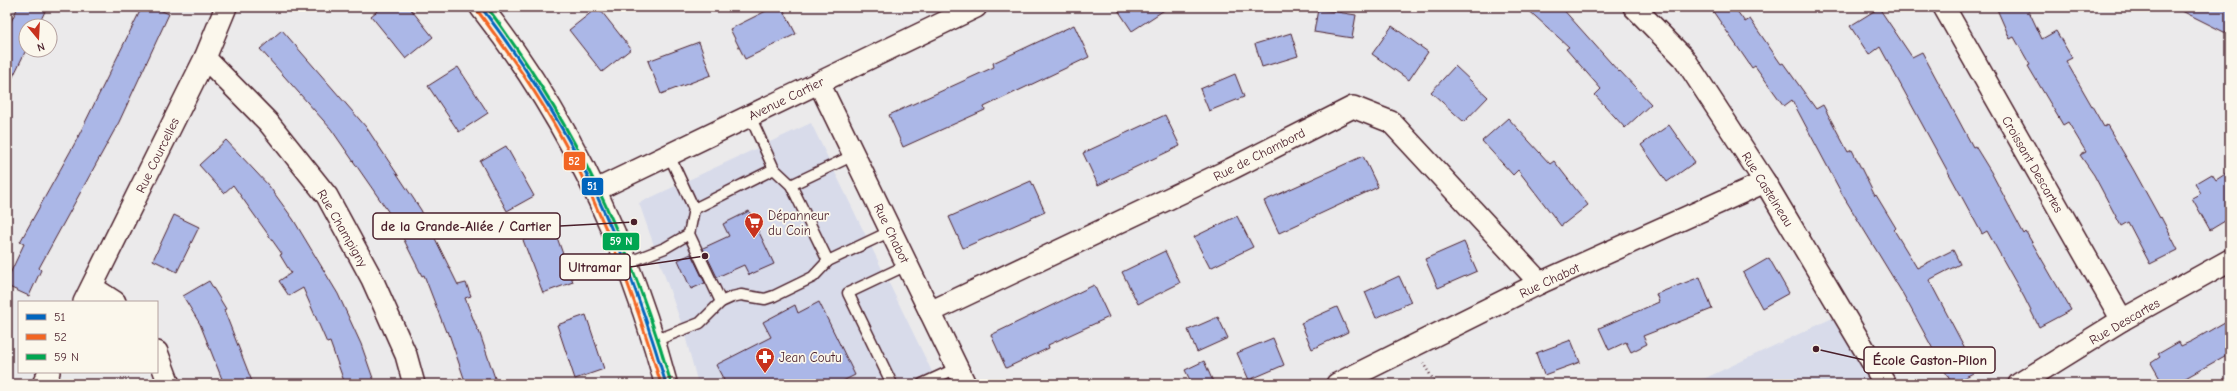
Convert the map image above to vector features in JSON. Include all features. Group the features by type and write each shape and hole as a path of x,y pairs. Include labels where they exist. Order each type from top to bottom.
{"street":[{"name":"Rue Courcelles","path":"88,294 205,58 226,7"},
{"path":"481,7 522,62 552,110 596,190 627,263 654,341 666,384"},
{"name":"Avenue Cartier","path":"596,190 976,7"},
{"name":"Rue Castelneau","path":"1634,7 1684,58 1765,182 1885,384"},
{"name":"Croissant Descartes","path":"1944,7 2122,320"},
{"name":"Rue Champigny","path":"205,58 268,122 327,196 372,279 406,355 414,384"},
{"name":"Rue Chabot","path":"819,82 961,376"},
{"name":"Rue de Chambord","path":"930,312 1231,169 1352,107 1391,122 1540,283"},
{"name":"Rue Chabot","path":"1337,384 1540,283 1765,182"},
{"name":"Rue Descartes","path":"2019,384 2122,320 2230,260"},
{"path":"88,294 112,301"},
{"path":"158,355 169,384"},
{"path":"44,384 50,373"}],"lane":[{"path":"750,116 774,169 791,185 828,262"},
{"path":"669,155 694,209 689,234 721,302"},
{"path":"791,185 854,155"},
{"path":"694,209 774,169"},
{"path":"654,341 700,323 721,302 741,295 759,299 774,296 813,277 828,262 891,231"},
{"path":"627,263 665,248 689,234"},
{"path":"892,384 848,292 907,265"},
{"path":"922,384 961,376"}],"shaded area":[{"path":"811,123 938,384 698,384 683,328 639,203"},
{"path":"1843,313 1885,384 1693,384"}],"building":[{"path":"18,7 47,7 42,18 18,18 18,58 22,58 7,89 7,30"},
{"path":"142,7 153,7 169,14 119,122 39,268 41,270 29,296 7,286 7,280 24,244 20,242 75,143"},
{"path":"382,7 409,7 433,37 406,59 371,16"},
{"path":"598,7 631,49 602,72 569,30"},
{"path":"774,7 782,7 796,34 745,59 730,29"},
{"path":"1116,7 1169,7 1132,31"},
{"path":"1525,7 1561,7 1619,72 1620,71 1651,104 1625,128 1595,95 1601,89 1566,49 1569,47"},
{"path":"1710,7 1734,7 1745,22 1750,19 1781,64 1783,63 1816,109 1823,105 1848,152 1852,150 1875,196 1876,195 1896,228 1894,230 1917,268 1953,250 1960,264 1929,280 1977,371 1952,384 1903,294 1842,194 1792,100 1784,106 1755,66 1752,68"},
{"path":"1996,7 2027,7 2042,39 2056,31 2072,58 2066,61 2104,127 2107,125 2160,218 2161,217 2178,250 2150,264 2128,222 2121,226 2094,175 2080,155 2086,152 2068,122 2063,125 2028,66 2030,65 2014,37 2010,39"},
{"path":"2174,7 2230,7 2230,35"},
{"path":"1879,8 1912,57 1922,52 1973,147 1975,146 1991,172 2024,234 2026,232 2071,310 2039,327 1987,231 1982,234 1880,47 1869,55 1850,26"},
{"path":"1318,9 1356,15 1352,38 1314,32"},
{"path":"1074,25 1089,57 984,107 985,110 903,147 889,115 994,67 993,63"},
{"path":"1392,26 1428,52 1409,80 1372,54"},
{"path":"282,30 366,127 421,210 458,285 466,283 471,296 465,298 479,331 496,381 486,384 466,384 448,331 446,332 424,275 422,276 394,220 331,129 260,49"},
{"path":"1291,33 1298,56 1262,67 1255,44"},
{"path":"699,42 711,75 661,94 648,61"},
{"path":"1455,66 1488,97 1464,122 1431,92"},
{"path":"458,67 488,113 459,132 428,86"},
{"path":"1235,74 1244,97 1209,111 1200,89"},
{"path":"1165,115 1180,146 1098,185 1083,153"},
{"path":"1508,118 1550,164 1554,161 1588,205 1561,226 1518,170 1513,175 1482,141"},
{"path":"1669,125 1695,162 1667,182 1641,145"},
{"path":"226,140 269,186 293,219 338,294 361,344 375,384 345,384 330,342 327,343 303,288 289,296 279,281 291,273 280,255 282,254 233,185 224,193 199,165"},
{"path":"506,146 534,196 507,211 480,161"},
{"path":"1363,156 1378,187 1279,233 1264,201"},
{"path":"2230,171 2230,218 2210,230 2192,198 2201,193 2195,184 2212,174 2216,180"},
{"path":"1031,181 1045,212 963,248 949,217"},
{"path":"749,211 774,264 749,275 744,265 717,277 703,248 729,236 723,224"},
{"path":"174,215 199,227 177,272 153,260"},
{"path":"1237,216 1253,247 1210,268 1194,237"},
{"path":"554,229 573,282 543,293 523,240"},
{"path":"1464,242 1477,271 1438,288 1425,259"},
{"path":"1165,251 1180,283 1138,304 1122,272"},
{"path":"691,254 705,283 691,289 678,260"},
{"path":"1769,258 1789,293 1762,308 1743,273"},
{"path":"1399,276 1411,302 1376,318 1365,292"},
{"path":"1700,277 1712,309 1643,336 1647,344 1631,352 1626,342 1609,350 1599,328 1659,302 1656,294"},
{"path":"209,281 226,309 224,310 253,384 224,384 200,324 183,296"},
{"path":"1094,285 1109,317 1048,345 1049,348 1006,368 991,335"},
{"path":"819,302 855,375 837,384 726,384 716,365 771,337 763,322 795,305 798,313"},
{"path":"1337,307 1348,332 1312,349 1301,323"},
{"path":"586,315 604,369 575,379 557,325"},
{"path":"1218,317 1228,338 1197,352 1188,330"},
{"path":"2230,319 2230,353 2175,384 2163,384 2151,363 2160,357 2158,354 2179,342 2181,346 2192,341"},
{"path":"1273,338 1284,365 1249,380 1237,353"},
{"path":"1571,340 1580,362 1544,375 1536,353"},
{"path":"1204,361 1214,384 1192,384 1185,370"}],"transit line":[{"name":"51","path":"481,7 516,55 548,105 584,168 624,258 666,384"},
{"path":"487,7 519,52 547,96 597,186 637,281 655,331 671,383"},
{"name":"52","path":"477,10 534,91 579,171 607,230 619,260 641,321 661,384"}],"place":[{"name":"de la Grande-Allée / Cartier","path":"634,222"},
{"name":"Dépanneur du Coin","path":"754,239"},
{"name":"Ultramar","path":"705,256"},
{"name":"École Gaston-Pilon","path":"1816,349"},
{"name":"Jean Coutu","path":"765,374"}]}
